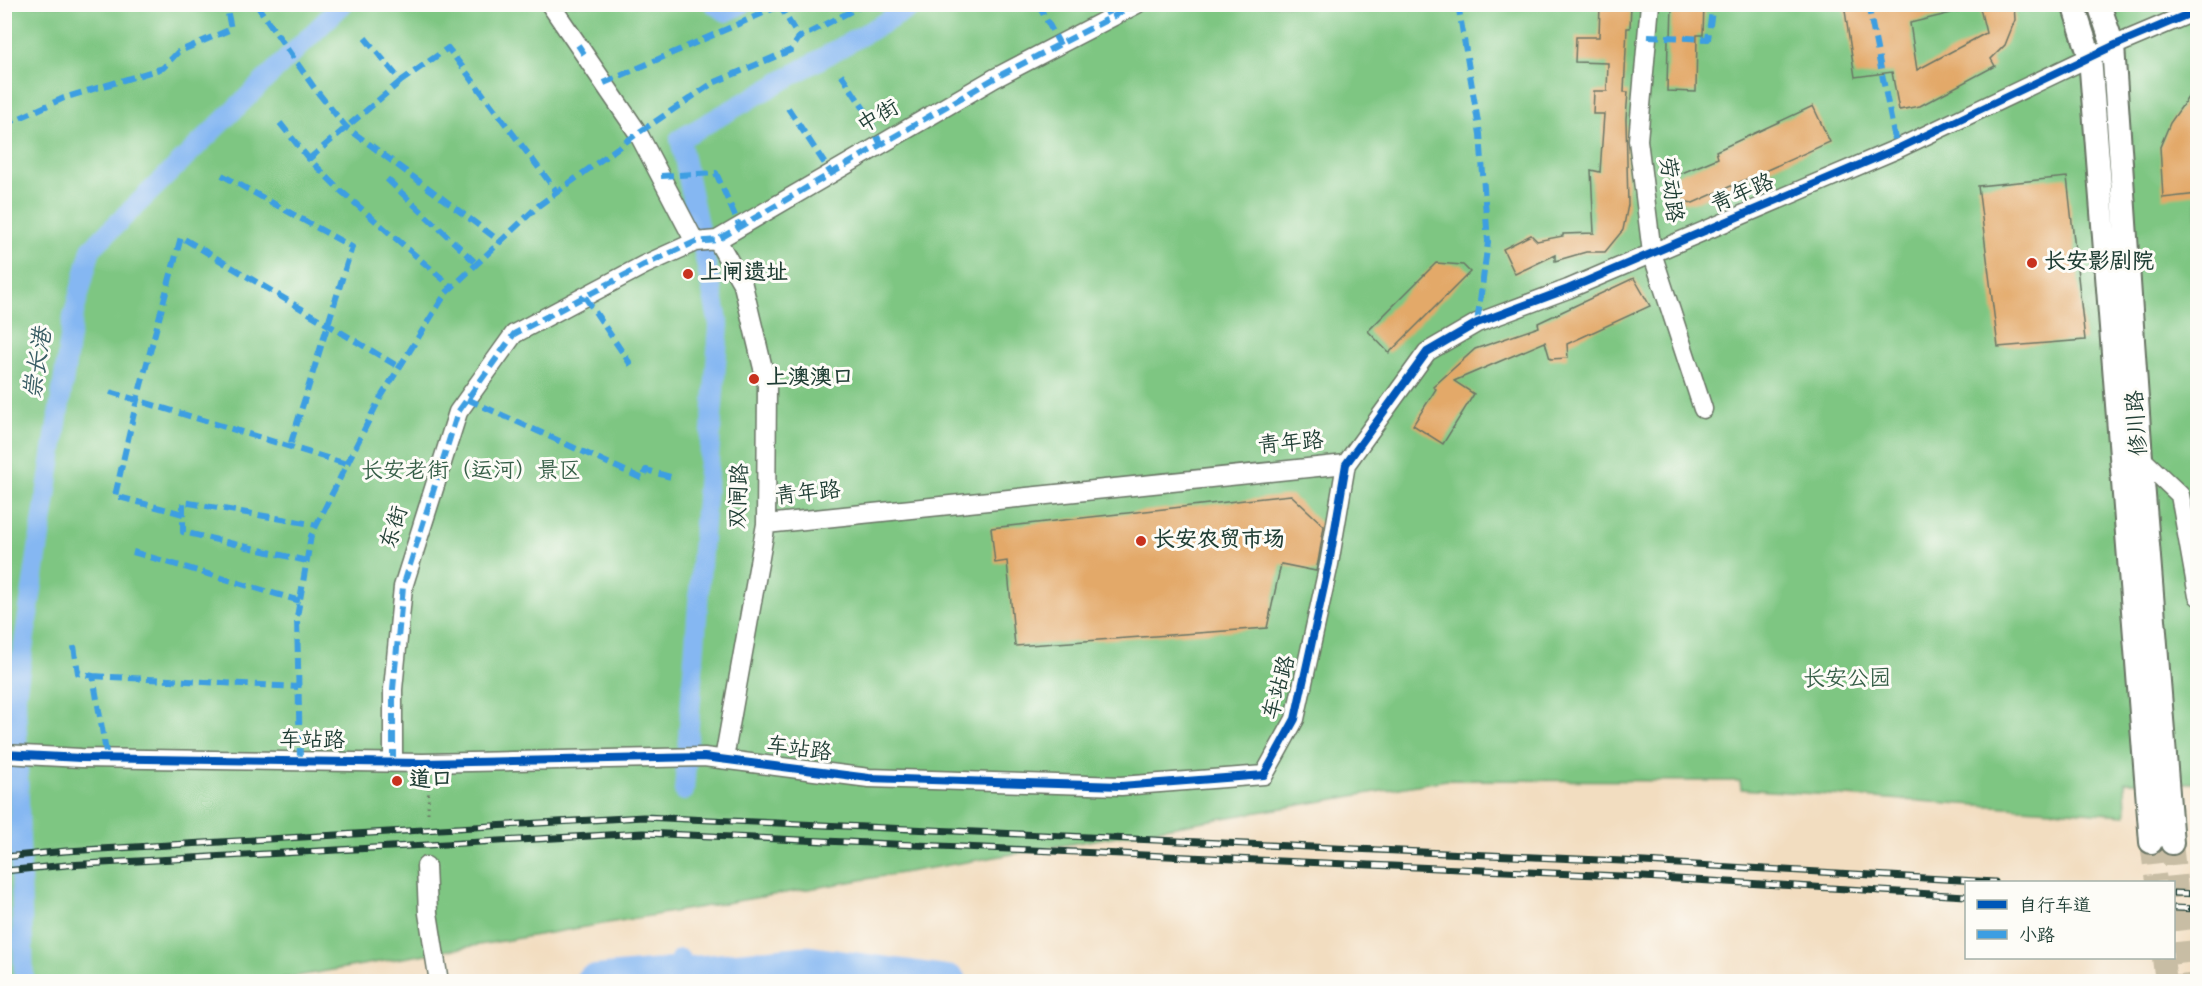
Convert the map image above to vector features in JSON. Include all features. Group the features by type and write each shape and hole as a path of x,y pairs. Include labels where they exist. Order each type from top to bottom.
{"main road":[{"name":"修川路","path":"2073,4 2090,57 2162,842 2141,458 2113,46 2099,4"}],"street":[{"name":"双闸路","path":"550,4 638,133 706,241 742,285 767,386 766,524 724,759"},
{"name":"中街","path":"644,265 706,241 994,78 1137,4"},
{"name":"劳动路","path":"1650,4 1638,140 1652,253 1703,409"},
{"name":"青年路","path":"766,524 1346,464 1427,352 1477,323 1568,289 1897,148 2113,46 2198,10"},
{"name":"东街","path":"393,762 393,689 403,587 458,412 514,334 644,265"},
{"path":"2141,458 2180,495 2198,596"},
{"name":"车站路","path":"4,754 423,764 429,762 704,757 869,778 1121,786 1264,775 1295,719 1329,564 1346,464"},
{"path":"426,866 428,913 439,981"}],"path":[{"path":"428,813 429,762"}],"green space":[{"name":"长安老街（运河）景区","path":"5,5 2197,5 2197,783 2125,782 2126,815 1741,789 1740,781 1446,780 280,979 280,981 5,982"}],"building":[{"path":"1600,4 1631,4 1630,28 1627,28 1624,92 1628,92 1626,119 1628,205 1623,230 1605,252 1586,252 1555,261 1555,255 1515,274 1503,249 1531,235 1537,241 1563,236 1563,234 1594,233 1591,170 1600,172 1604,114 1593,114 1594,91 1607,91 1608,63 1575,62 1576,37 1599,37"},
{"path":"1672,4 1704,4 1703,35 1697,35 1696,92 1667,91 1668,39 1671,39"},
{"path":"1844,4 1963,4 1964,10 1910,23 1917,70 1986,33 1979,4 2014,4 2015,20 2005,45 1991,59 1995,66 1920,106 1899,110 1892,72 1855,77"},
{"path":"2198,83 2198,194 2163,198 2160,147 2170,123"},
{"path":"1813,106 1830,142 1693,203 1682,201 1675,192 1670,178 1718,158 1716,151"},
{"name":"长安影剧院","path":"2067,177 2085,340 1998,347 1978,186"},
{"path":"1436,263 1463,265 1470,272 1389,353 1368,331"},
{"path":"1634,278 1650,306 1567,344 1568,358 1550,359 1545,342 1454,381 1474,394 1443,444 1413,425 1436,389 1433,387 1475,349 1539,327 1538,323"},
{"path":"1291,495 1324,526 1318,562 1316,571 1281,564 1267,628 1015,646 1007,561 995,563 991,528"}],"waterway":[{"name":"崇长港","path":"24,982 16,696 73,317 91,249 343,4"},
{"path":"714,4 726,12 742,4"},
{"path":"684,791 719,325 680,139 917,4"},
{"path":"680,959 681,974"},
{"path":"591,982 807,962 950,982"}],"tunnel":[{"path":"2151,842 2156,881"},
{"path":"2172,843 2187,982"},
{"path":"2163,959 2166,982"}],"railway":[{"path":"4,857 66,851 643,817 1644,862 1977,881"},
{"path":"4,871 67,865 643,833 1643,877 1965,896"},
{"path":"2175,893 2198,894"},
{"path":"2175,908 2198,909"}],"marked path":[{"path":"4,125 64,98 163,68 178,52 231,29 226,4"},
{"path":"256,4 315,89 346,127 501,242"},
{"path":"779,4 799,38"},
{"path":"300,760 297,617 311,536 379,400 446,293 538,206 638,133 713,83 791,50 799,38 865,4"},
{"path":"1038,4 1060,45"},
{"path":"1104,4 1110,18"},
{"path":"393,762 393,689 403,587 458,412 514,334 644,265 695,242 717,240 995,78 1137,4"},
{"path":"1458,4 1480,134 1488,242 1477,323"},
{"path":"1648,36 1708,39 1713,4"},
{"path":"1868,4 1897,149"},
{"path":"604,83 779,6"},
{"path":"365,38 401,81 448,48 557,192"},
{"path":"578,45 584,54"},
{"path":"841,74 866,112 881,145"},
{"path":"309,159 401,81"},
{"path":"788,108 831,173"},
{"path":"280,123 309,159 341,191 452,287"},
{"path":"661,176 716,173 740,227"},
{"path":"222,175 352,247 290,446"},
{"path":"387,179 477,264"},
{"path":"183,514 115,496 137,400 181,237 399,367"},
{"path":"585,297 631,365"},
{"path":"110,392 347,464"},
{"path":"467,399 643,479 646,470 674,478"},
{"path":"307,561 183,532 183,502 317,525"},
{"path":"133,552 300,601"},
{"path":"74,646 78,673 93,676 107,758"},
{"path":"93,676 298,687"}],"cycle path":[{"path":"4,754 81,758 423,763 704,757 869,778 1121,786 1264,775 1295,719 1329,564 1346,464 1427,352 1477,323 1568,289 1897,149 2113,46 2198,10"}],"place":[{"name":"长安影剧院","path":"2032,263"},
{"name":"上闸遗址","path":"688,274"},
{"name":"上澳澳口","path":"754,379"},
{"name":"长安农贸市场","path":"1141,541"},
{"name":"道口","path":"397,781"}],"park label":[{"name":"长安公园","path":"1847,680"}]}
